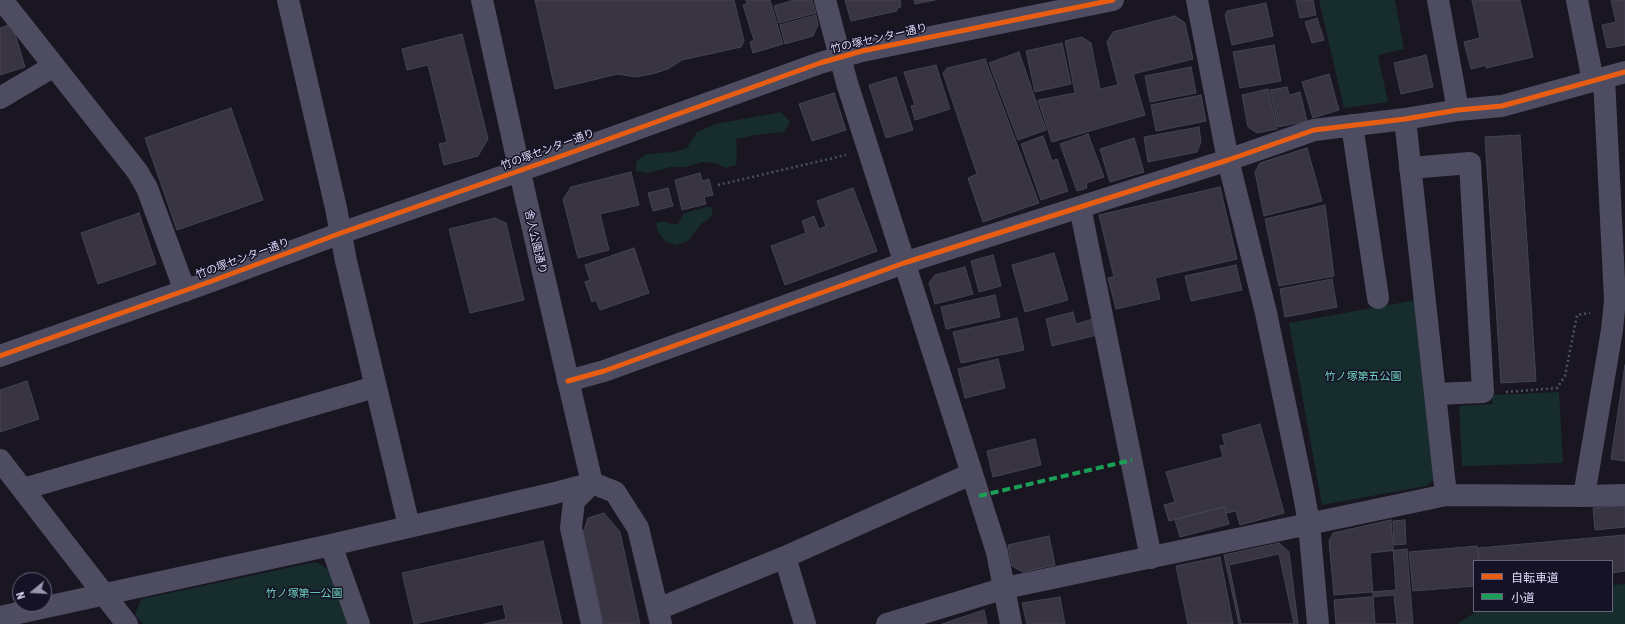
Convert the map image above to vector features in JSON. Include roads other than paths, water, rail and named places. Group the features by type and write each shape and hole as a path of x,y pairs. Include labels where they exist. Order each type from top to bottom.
{"street":[{"path":"2,0 137,171 147,188 185,291"},
{"path":"288,0 336,208 375,387 408,526"},
{"name":"舎人公園通り","path":"482,0 592,483"},
{"path":"825,0 841,57 846,83 997,552 1011,624"},
{"name":"竹の塚センター通り","path":"0,356 820,63 841,57 1113,0"},
{"path":"1197,0 1228,160 1266,313 1303,490 1318,624"},
{"path":"1438,0 1458,110"},
{"path":"1577,0 1599,79 1615,300 1612,330 1584,496"},
{"path":"0,98 54,66"},
{"path":"568,381 604,371 904,263 1228,160 1314,130 1405,119 1458,110 1502,106 1625,72"},
{"path":"1405,119 1446,495"},
{"path":"1352,125 1378,298"},
{"path":"1410,168 1470,163 1483,392 1435,394"},
{"path":"1080,207 1151,558"},
{"path":"23,489 375,387"},
{"path":"0,460 128,624"},
{"path":"0,617 331,545 556,493 592,483 615,492 638,528 659,617 785,557 971,474"},
{"path":"592,483 574,501 571,528 592,624"},
{"path":"887,624 1005,588 1446,495 1625,495"},
{"path":"331,545 359,624"},
{"path":"785,557 805,624"}],"park label":[{"name":"竹ノ塚第五公園","path":"1363,377"},
{"name":"竹ノ塚第一公園","path":"304,594"}]}
